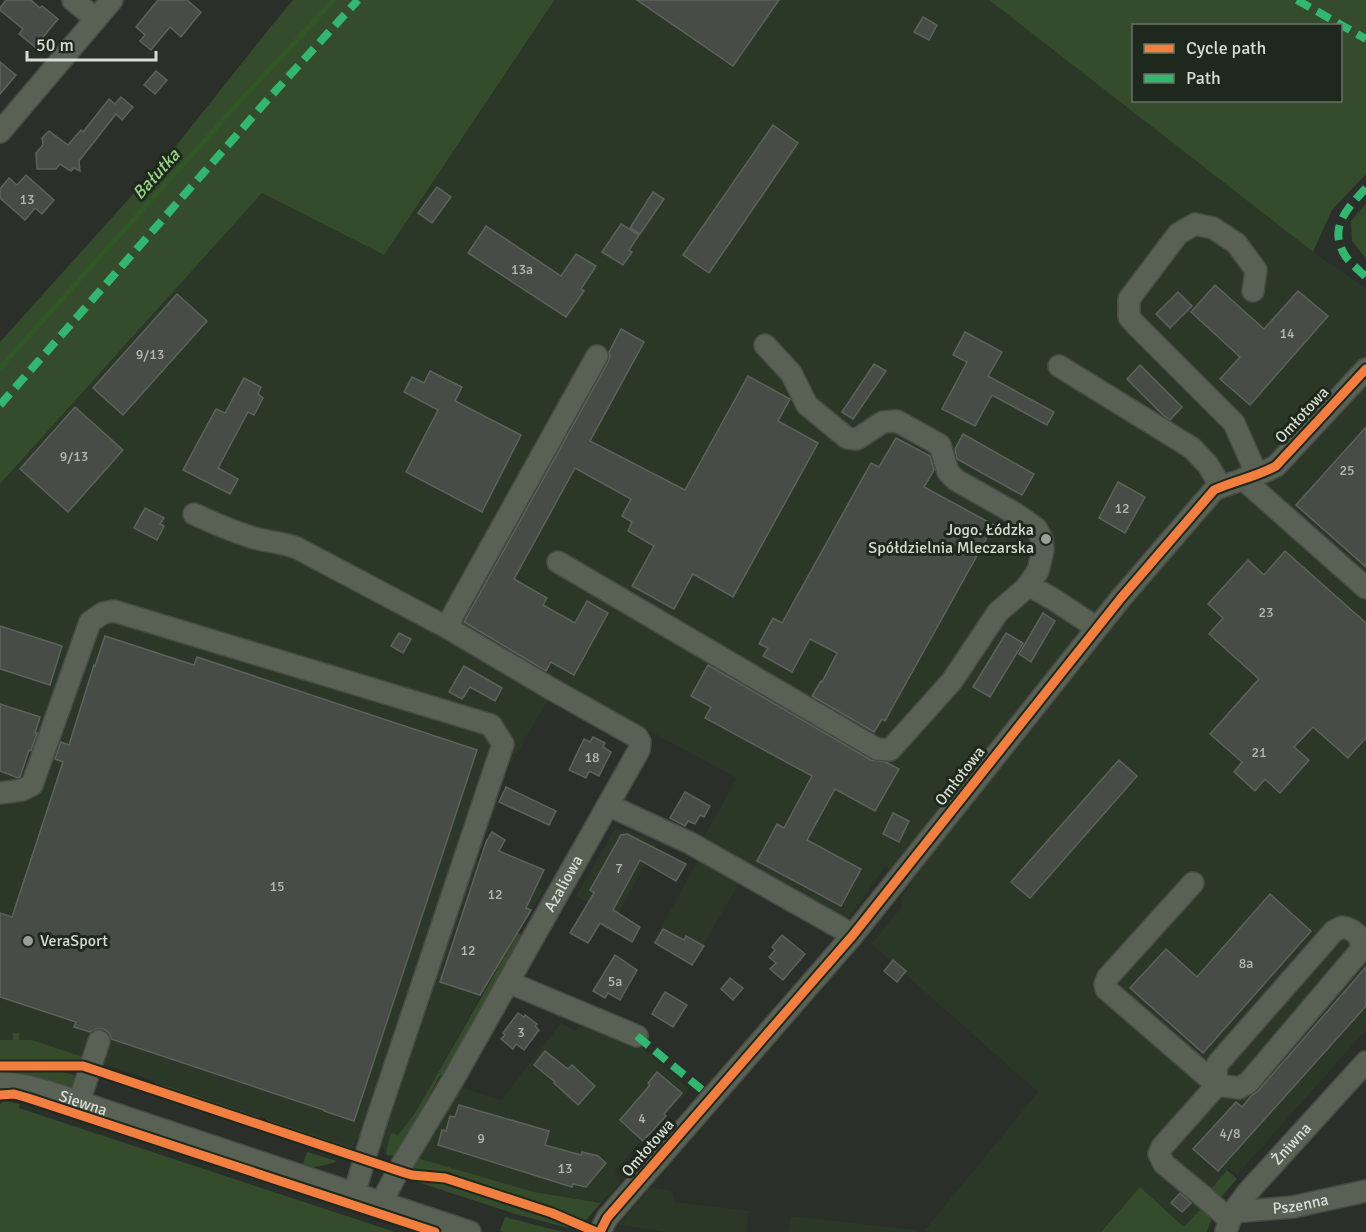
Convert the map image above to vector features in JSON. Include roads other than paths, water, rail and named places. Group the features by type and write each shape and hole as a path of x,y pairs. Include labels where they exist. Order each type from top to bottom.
{"street":[{"path":"73,0 96,19"},
{"path":"0,132 112,0"},
{"path":"1253,291 1256,270 1236,243 1213,228 1195,224 1178,234 1129,299 1130,317 1234,423 1250,477 1366,588"},
{"path":"558,562 877,749 890,750 952,681 998,612 1028,585 1038,571 1042,539 1036,528 1017,514 956,480 948,472 940,445 897,421 883,422 857,439 847,438 807,405 791,373 765,345"},
{"path":"194,514 218,526 253,538 297,548 448,627 597,356"},
{"path":"1059,366 1192,448 1208,465 1221,487"},
{"name":"Omłotowa","path":"600,1232 607,1218 852,935 1121,598 1214,490 1276,466 1366,369"},
{"path":"1028,585 1097,628"},
{"path":"0,793 22,790 32,785 90,622 103,613 114,611 491,725 502,744 354,1194"},
{"name":"Azaliowa","path":"381,1203 639,750 640,742 637,737 538,682 448,627"},
{"path":"608,805 690,843 852,935"},
{"path":"1193,883 1108,977 1106,989 1217,1085 1239,1088 1248,1083 1360,951 1362,944 1360,937 1351,928 1342,927 1334,931 1219,1062 1216,1067 1217,1085 1162,1147 1159,1155 1164,1164 1230,1221"},
{"path":"508,982 637,1036"},
{"path":"79,1102 99,1041"},
{"name":"Żniwna","path":"1230,1221 1247,1193 1366,1062"},
{"name":"Siewna","path":"0,1082 37,1089 79,1102 470,1232"},
{"name":"Pszenna","path":"1230,1221 1366,1191"}],"waterway":[{"name":"Bałutka","path":"0,368 334,0"}],"place":[{"name":"Jogo. Łódzka Spółdzielnia Mleczarska","path":"1046,539"},
{"name":"VeraSport","path":"28,941"}]}
